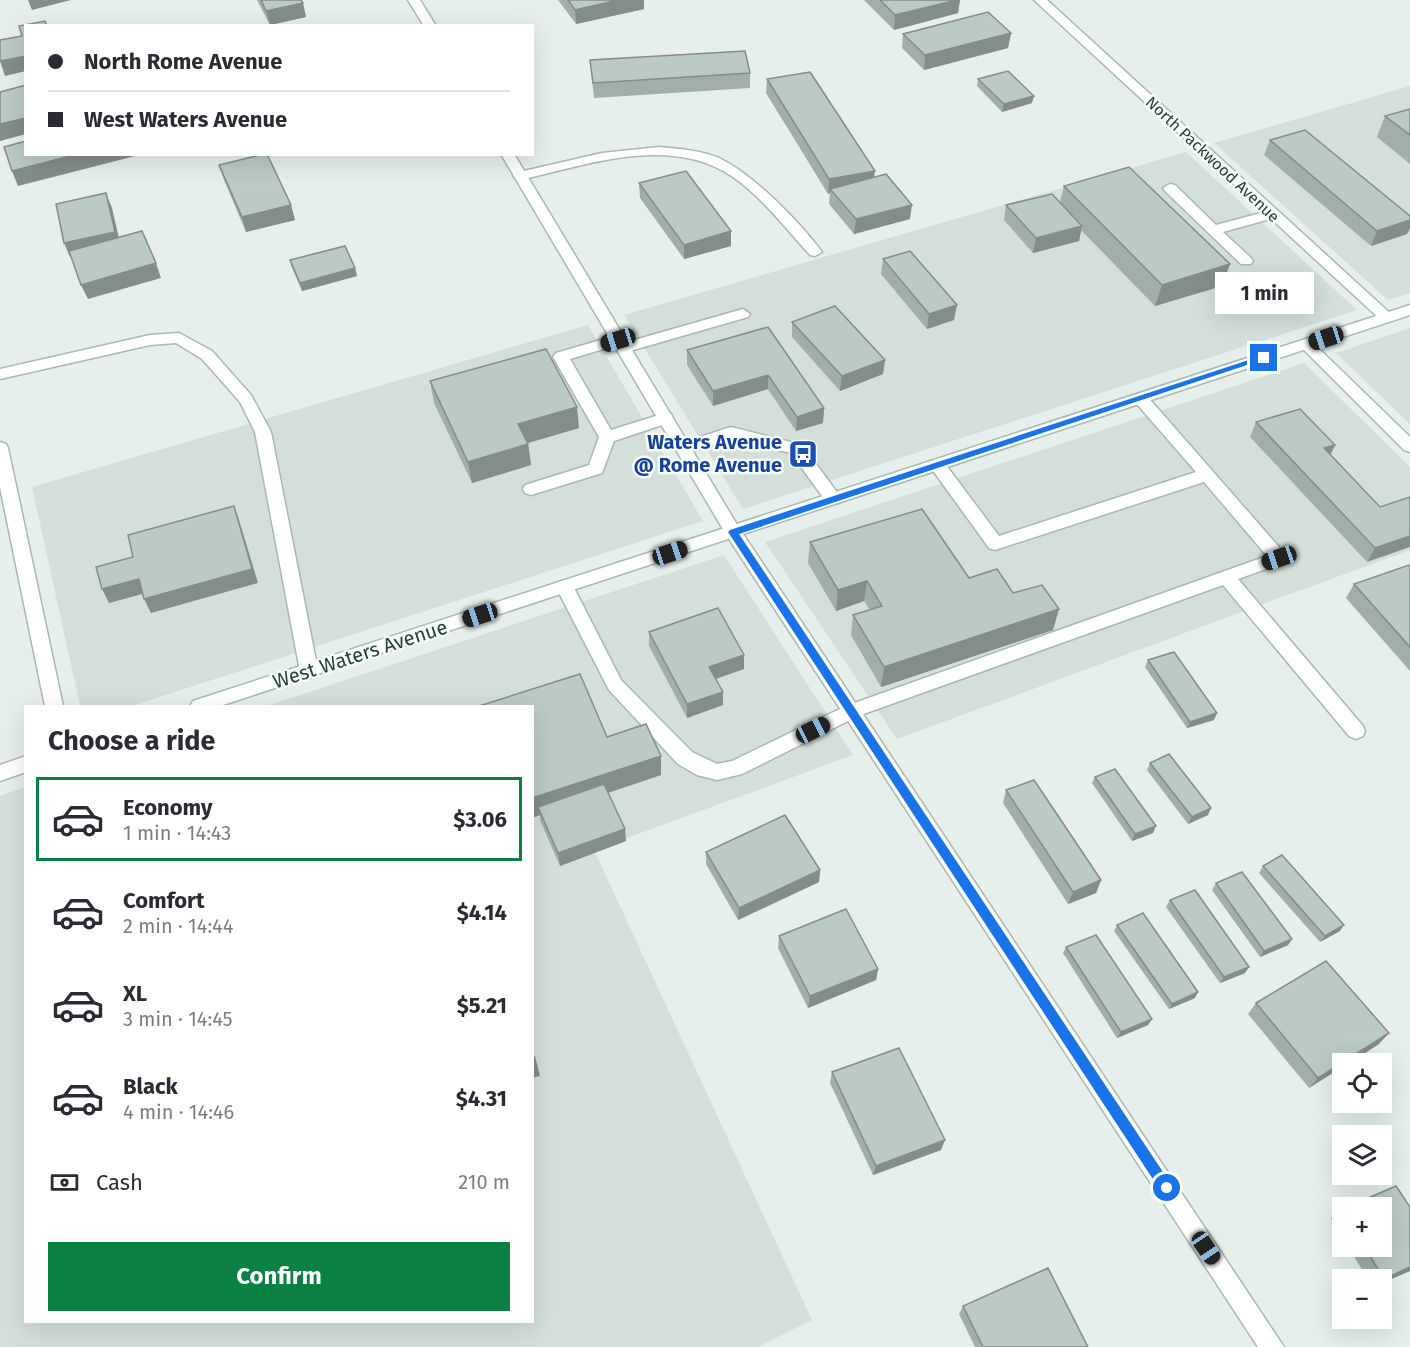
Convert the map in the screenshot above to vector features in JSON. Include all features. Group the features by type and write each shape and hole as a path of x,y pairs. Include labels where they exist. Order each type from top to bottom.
{"street":[{"path":"414,0 429,24"},
{"name":"North Packwood Avenue","path":"1040,0 1387,318"},
{"path":"520,176 651,150 683,152 708,158 737,174 815,252"},
{"path":"508,156 733,532 1272,1347"},
{"path":"1170,188 1245,261"},
{"path":"1213,230 1272,214"},
{"name":"West Waters Avenue","path":"202,705 1410,310"},
{"path":"531,489 596,469 606,437 561,357 743,314"},
{"path":"0,374 150,340 180,338 207,355 246,399 262,432 309,671"},
{"path":"1306,344 1410,446"},
{"path":"565,587 615,684 685,758 704,769 717,772 735,768 852,711 1279,558 1141,399"},
{"path":"606,437 665,418"},
{"path":"684,448 731,433 796,449 833,499"},
{"path":"0,448 54,705"},
{"path":"938,465 995,544 1206,474"},
{"path":"1226,577 1356,731"},
{"path":"0,772 24,765"}],"shaded area":[{"path":"1410,86 1410,293 1388,300 1214,143"},
{"path":"1186,152 1357,310 743,509 624,315"},
{"path":"588,325 703,521 135,705 80,705 32,487"},
{"path":"1410,328 1410,424 1336,353"},
{"path":"1304,363 1410,467 1410,550 897,739 765,542"},
{"path":"724,555 853,755 594,850 812,1320 757,1347 0,1347 0,796 24,787 24,1323 534,1323 534,705 270,705"}],"building":[{"path":"261,0 301,0 303,3 266,11"},
{"path":"568,0 618,0 575,10"},
{"path":"880,0 957,0 895,15"},
{"path":"988,12 1011,33 925,55 903,34"},
{"path":"45,21 46,24 29,24"},
{"path":"24,25 24,56 0,61 0,40 22,36 19,26"},
{"path":"745,51 750,73 593,83 590,60"},
{"path":"1008,71 1034,96 1004,104 978,79"},
{"path":"810,72 875,171 829,179 767,79"},
{"path":"24,86 24,118 0,124 0,92"},
{"path":"1410,109 1410,135 1385,116"},
{"path":"1305,130 1410,216 1410,220 1377,231 1270,140"},
{"path":"24,142 24,156 70,156 12,171 4,147"},
{"path":"256,156 268,156 291,205 242,217 219,165"},
{"path":"1129,167 1230,264 1162,285 1064,186"},
{"path":"686,171 731,231 684,245 639,183"},
{"path":"886,174 912,205 856,219 830,189"},
{"path":"106,193 115,232 64,243 56,204"},
{"path":"1052,194 1082,226 1036,238 1006,205"},
{"path":"142,231 156,263 81,285 69,251"},
{"path":"345,246 355,268 300,283 290,260"},
{"path":"910,251 957,305 929,314 883,259"},
{"path":"835,306 885,360 842,376 792,322"},
{"path":"768,327 824,408 797,417 768,375 713,391 687,350"},
{"path":"546,349 577,407 518,424 528,444 468,462 430,381"},
{"path":"1300,409 1335,445 1324,448 1380,507 1410,497 1410,536 1375,548 1256,422"},
{"path":"234,506 252,569 144,599 139,579 102,589 96,567 133,557 128,535"},
{"path":"922,509 969,578 997,569 1013,593 1042,585 1059,609 884,667 853,615 882,606 867,581 838,590 810,542"},
{"path":"1410,566 1410,647 1354,584"},
{"path":"718,608 744,655 709,667 723,692 687,704 649,632"},
{"path":"1174,652 1217,713 1190,722 1148,660"},
{"path":"580,674 607,737 646,724 661,756 534,797 534,705 482,705"},
{"path":"1169,754 1211,808 1192,817 1150,763"},
{"path":"1115,769 1156,826 1135,834 1095,777"},
{"path":"1034,780 1101,880 1073,892 1006,790"},
{"path":"604,784 625,829 558,853 538,807"},
{"path":"785,815 820,870 739,908 706,852"},
{"path":"1282,855 1344,925 1325,936 1263,866"},
{"path":"1242,872 1292,939 1264,951 1216,883"},
{"path":"1195,890 1249,967 1224,977 1170,900"},
{"path":"846,909 878,969 810,996 779,936"},
{"path":"1143,913 1198,992 1172,1004 1117,925"},
{"path":"1096,935 1152,1019 1121,1032 1066,947"},
{"path":"1326,961 1389,1033 1357,1053 1332,1053 1332,1069 1318,1078 1256,1003"},
{"path":"899,1048 945,1140 876,1166 832,1072"},
{"path":"1396,1186 1410,1207 1410,1267 1392,1275 1392,1269 1378,1269 1371,1257 1392,1257 1392,1197 1370,1197"},
{"path":"1048,1268 1088,1347 983,1347 963,1306"}],"place":[{"name":"Waters Avenue @ Rome Avenue","path":"803,454"}],"route":[{"path":"1167,1188 733,532 1264,358"}]}
